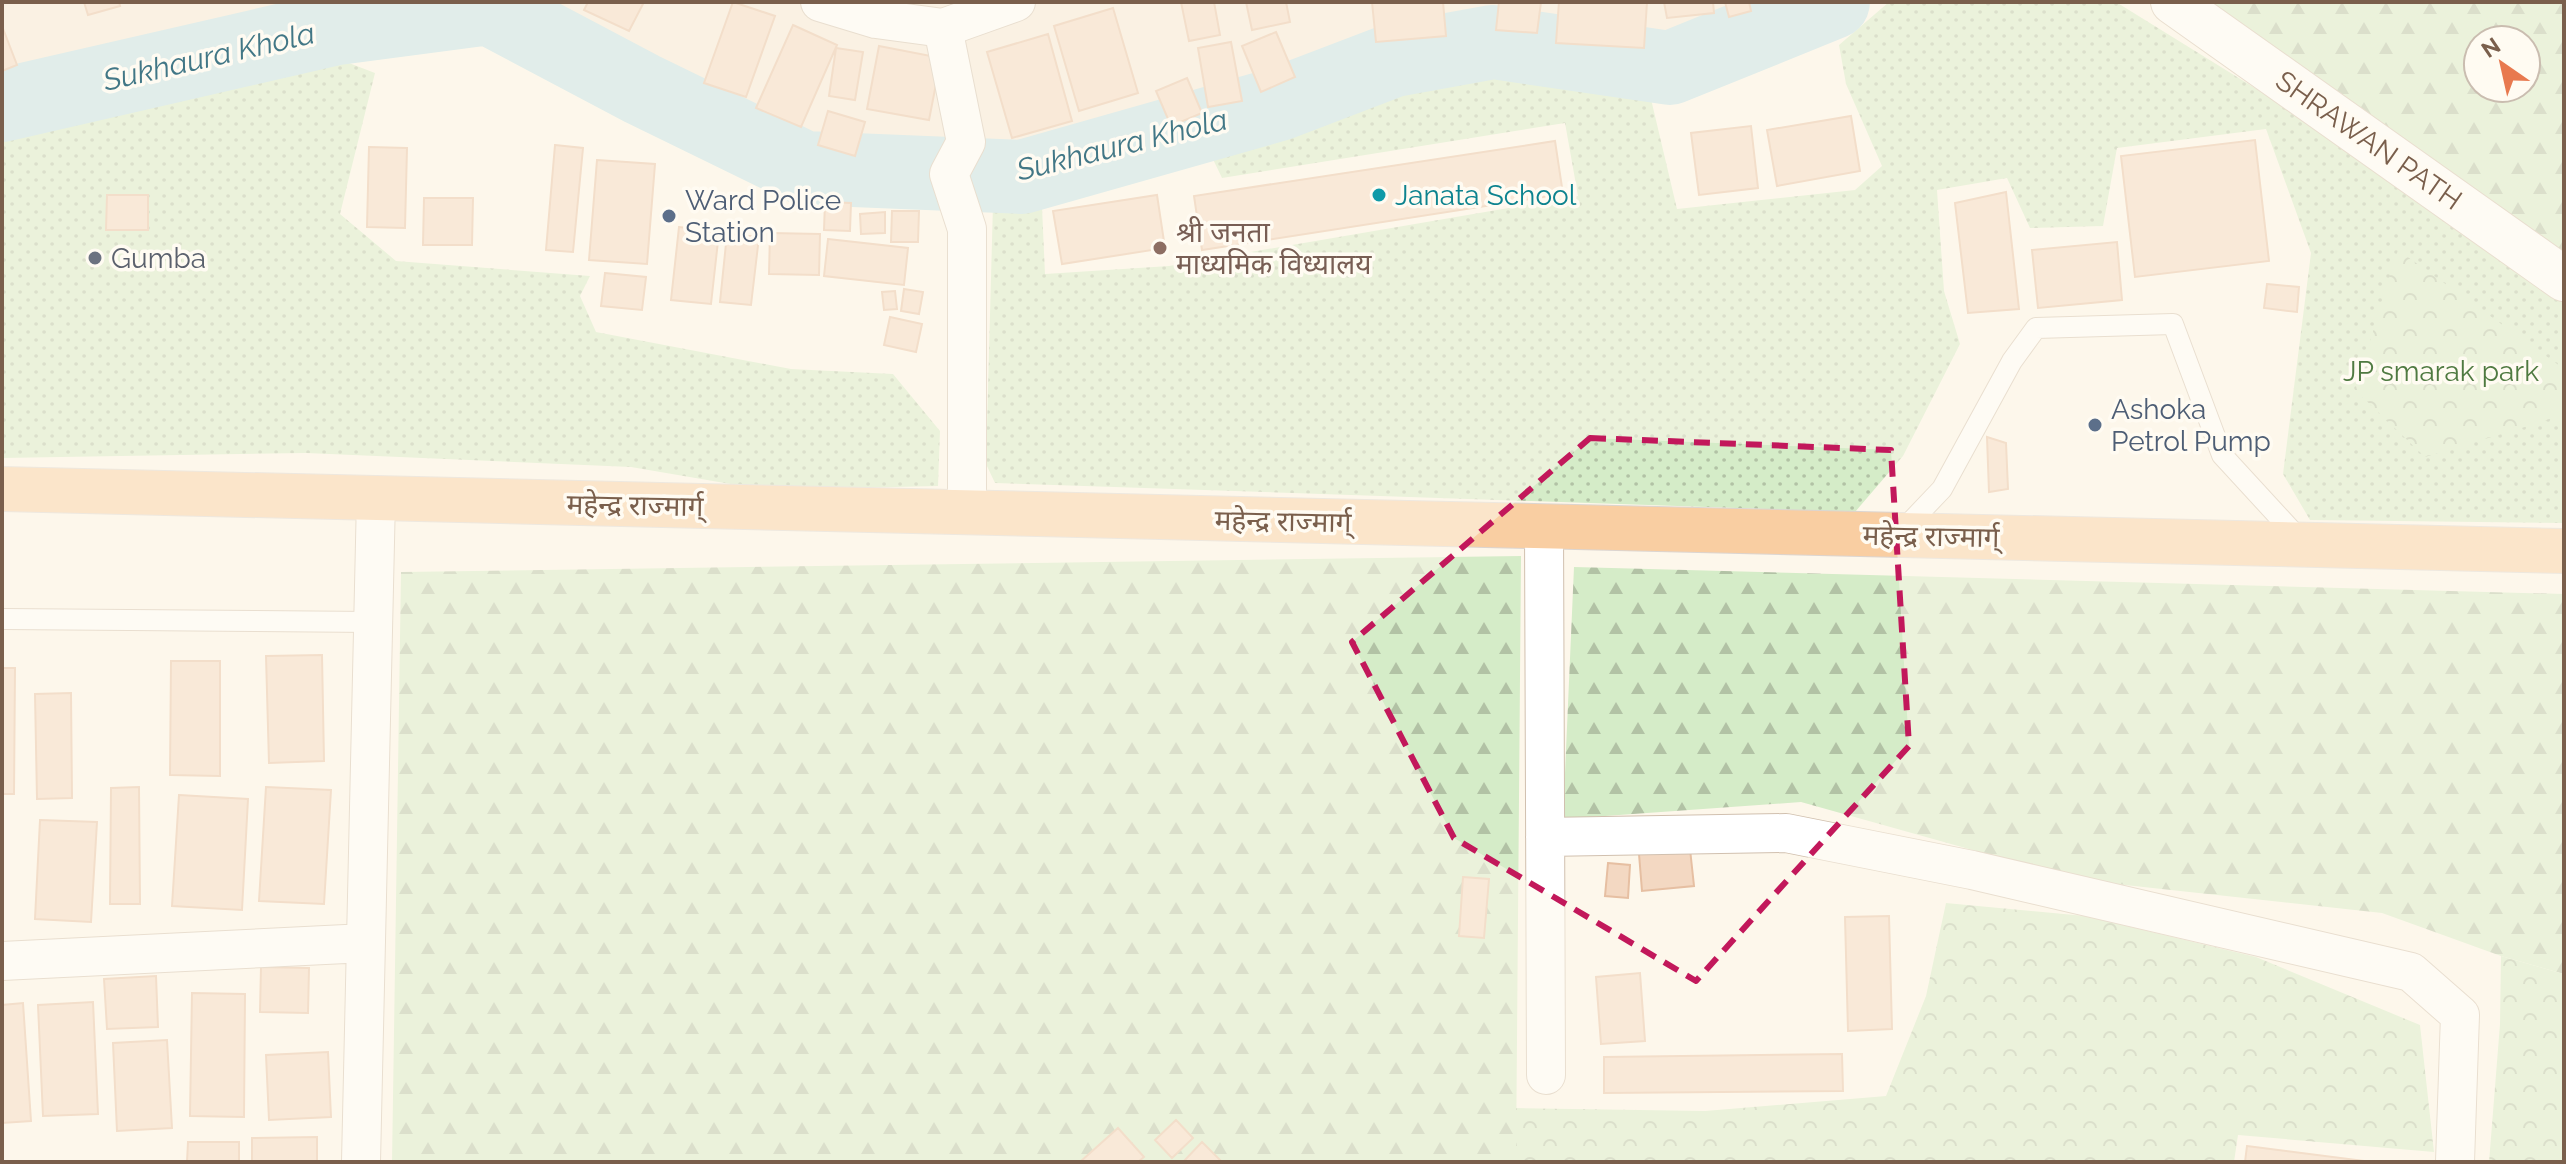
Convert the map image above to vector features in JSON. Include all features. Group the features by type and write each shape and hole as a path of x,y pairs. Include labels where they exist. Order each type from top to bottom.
{"highway":[{"name":"महेन्द्र राज्मार्ग्","path":"2,489 2564,551"}],"street":[{"path":"821,2 876,19 943,28 1016,2"},
{"name":"SHRAWAN PATH","path":"2173,2 2564,279"},
{"path":"943,28 966,142 949,174 967,229 967,513"},
{"path":"361,1162 376,498"},
{"path":"1544,527 1546,1075"},
{"path":"1545,837 1786,833 1972,870 2411,972 2460,1015 2455,1162"},
{"path":"2,961 366,943"}],"lane":[{"path":"1897,535 1942,489 2012,361 2036,328 2173,324 2222,455 2304,545"},
{"path":"2,619 373,622"}],"highlighted area":[{"path":"1590,438 1891,450 1909,746 1696,981 1454,838 1352,642"}],"shaded area":[{"path":"2,2 1801,2 1670,68 1394,60 990,175 804,168 457,12 337,28 2,101"}],"green space":[{"path":"1889,2 2116,2 2337,139 2564,294 2564,523 2310,520 2283,474 2311,253 2266,129 2117,148 2103,226 2030,228 2007,178 1937,190 1944,291 1960,344 1903,456 1855,512 995,483 986,464 993,203 1042,207 1045,274 1169,266 1578,196 1565,123 1222,178 1209,151 1371,80 1529,67 1651,99 1677,209 1855,190 1882,166 1846,84 1839,45"},
{"path":"2204,2 2564,2 2564,252"},
{"path":"323,53 375,73 340,214 396,261 590,276 580,296 596,332 791,369 893,374 940,431 938,486 766,490 631,467 306,453 2,458 2,128 207,77"},
{"name":"JP smarak park","path":"2398,250 2564,369 2564,415 2425,457 2355,390"},
{"path":"1521,556 1516,1162 392,1162 401,572"},
{"path":"1574,567 2564,594 2564,974 2501,956 2382,913 2079,880 1801,802 1563,819"},
{"path":"1946,903 2085,916 2256,957 2420,1025 2434,1152 2238,1135 2234,1162 1516,1162 1516,1108 1705,1111 1886,1096 1926,996"},
{"path":"2501,956 2564,974 2564,1162 2489,1162 2500,1024"}],"building":[{"path":"84,2 119,2 120,6 88,15"},
{"path":"588,2 644,2 629,31 584,10"},
{"path":"733,2 775,16 746,97 704,83"},
{"path":"1181,2 1214,2 1220,35 1189,41"},
{"path":"1246,2 1286,2 1290,22 1252,30"},
{"path":"1372,2 1443,2 1446,36 1376,42"},
{"path":"1499,2 1541,2 1537,33 1496,30"},
{"path":"1559,2 1647,2 1644,48 1556,43"},
{"path":"1664,2 1713,2 1714,13 1667,18"},
{"path":"1725,2 1749,2 1751,11 1729,17"},
{"path":"1113,8 1138,93 1079,111 1054,26"},
{"path":"793,25 837,45 801,127 756,108"},
{"path":"2,26 17,65 2,71"},
{"path":"1276,32 1295,77 1261,92 1242,46"},
{"path":"1048,34 1072,121 1012,138 987,52"},
{"path":"1231,42 1242,101 1208,107 1198,48"},
{"path":"879,46 941,58 929,120 867,109"},
{"path":"836,48 863,52 855,100 829,96"},
{"path":"1187,78 1202,113 1171,126 1156,91"},
{"path":"828,111 865,122 855,156 818,145"},
{"path":"1851,116 1860,171 1777,186 1767,130"},
{"path":"1751,126 1758,188 1699,195 1691,133"},
{"path":"2255,140 2269,261 2135,277 2121,156"},
{"name":"Janata School","path":"1555,141 1563,194 1202,250 1194,196"},
{"path":"555,145 583,148 573,252 546,250"},
{"path":"369,147 407,148 405,228 367,227"},
{"path":"597,160 655,164 647,264 589,260"},
{"path":"2006,192 2019,309 1968,313 1955,203"},
{"path":"107,195 148,195 148,230 106,230"},
{"path":"1157,195 1165,248 1062,264 1053,211"},
{"path":"424,198 473,198 472,245 423,245"},
{"path":"825,202 851,203 850,231 824,230"},
{"path":"892,211 919,211 918,242 891,242"},
{"path":"885,212 885,233 861,234 860,214"},
{"path":"679,227 719,232 711,304 671,300"},
{"path":"770,233 820,234 819,275 769,274"},
{"path":"727,234 759,237 751,305 720,302"},
{"path":"828,239 908,248 904,285 824,276"},
{"path":"2117,242 2122,300 2038,308 2032,250"},
{"path":"605,273 646,277 642,310 601,306"},
{"path":"2267,284 2299,287 2297,312 2264,308"},
{"path":"904,289 923,292 919,314 901,311"},
{"path":"895,291 897,309 884,310 882,292"},
{"path":"890,317 922,324 916,352 884,345"},
{"path":"1987,437 2006,443 2008,489 1989,492"},
{"path":"322,655 324,761 269,763 266,656"},
{"path":"171,661 220,661 220,776 170,775"},
{"path":"2,668 15,668 14,794 2,794"},
{"path":"71,693 72,798 37,799 35,694"},
{"path":"139,787 140,904 110,904 111,788"},
{"path":"266,787 331,790 324,904 259,901"},
{"path":"179,795 248,799 242,910 172,906"},
{"path":"40,820 97,822 91,922 35,919"},
{"path":"1690,849 1694,886 1642,891 1639,854"},
{"path":"1608,863 1630,865 1628,898 1605,896"},
{"path":"1463,877 1489,879 1484,938 1459,936"},
{"path":"1889,916 1892,1029 1848,1031 1845,917"},
{"path":"261,967 309,968 308,1013 260,1012"},
{"path":"1640,973 1645,1041 1601,1044 1596,977"},
{"path":"156,976 158,1027 107,1029 104,979"},
{"path":"192,993 245,994 244,1117 190,1116"},
{"path":"93,1002 98,1114 43,1116 38,1005"},
{"path":"23,1003 31,1121 2,1123 2,1005"},
{"path":"167,1040 172,1128 117,1131 113,1043"},
{"path":"328,1052 331,1117 269,1120 266,1055"},
{"path":"1842,1054 1843,1091 1604,1093 1604,1057"},
{"path":"1176,1120 1193,1138 1172,1158 1155,1140"},
{"path":"1118,1128 1144,1157 1138,1162 1080,1162"},
{"path":"317,1137 317,1162 252,1162 252,1138"},
{"path":"188,1142 239,1142 239,1162 187,1162"},
{"path":"1202,1142 1222,1162 1183,1162"},
{"path":"2247,1146 2364,1161 2245,1162"}],"waterway":[{"name":"Sukhaura Khola","path":"2,105 337,28 489,8 642,89 804,168 1022,177 1279,104 1394,60 1493,42 1670,68 1833,2"}],"place":[{"name":"Janata School","path":"1379,195"},
{"name":"Ward Police Station","path":"669,216"},
{"name":"श्री जनता माध्यमिक विध्यालय","path":"1160,248"},
{"name":"Gumba","path":"95,258"},
{"name":"Ashoka Petrol Pump","path":"2095,425"}]}
